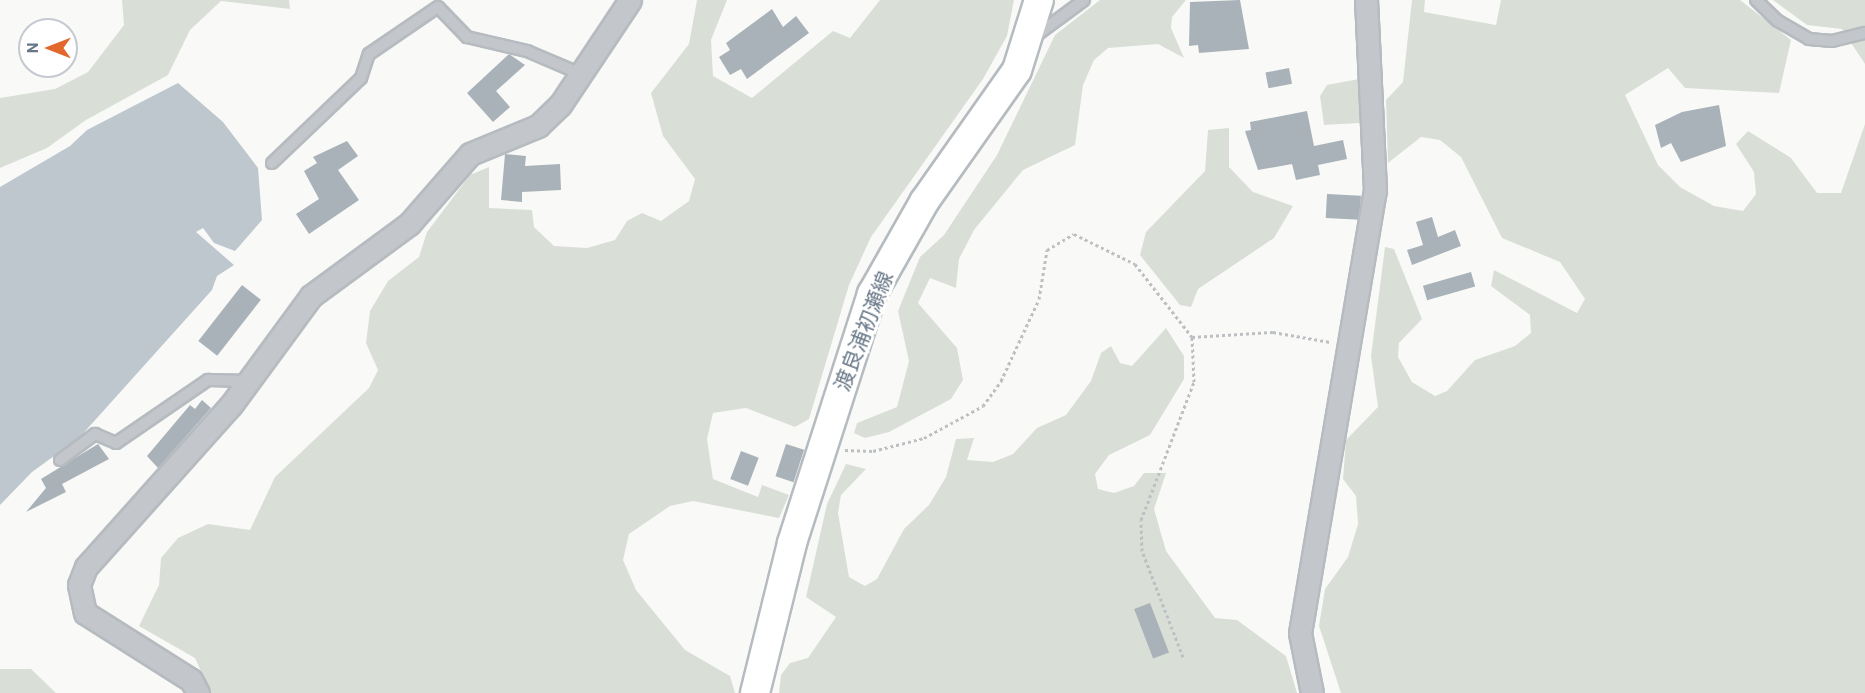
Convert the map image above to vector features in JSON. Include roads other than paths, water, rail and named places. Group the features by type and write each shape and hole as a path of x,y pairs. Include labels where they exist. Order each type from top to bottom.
{"main road":[{"name":"渡良浦初瀬線","path":"755,693 823,447 872,294 924,202 1017,70 1039,0"}],"street":[{"path":"198,693 191,680 85,613 79,585 99,549 249,381 311,296 409,224 470,154 489,142 538,126 581,74 630,0"},
{"path":"1312,693 1300,633 1352,349 1376,190 1366,0"}],"lane":[{"path":"1028,40 1084,0"},
{"path":"1756,0 1778,21 1809,39 1832,41 1865,33"},
{"path":"272,163 361,78 369,54 438,7 467,37 527,51 581,74"},
{"path":"60,460 95,434 116,443 208,380 249,381"}]}
